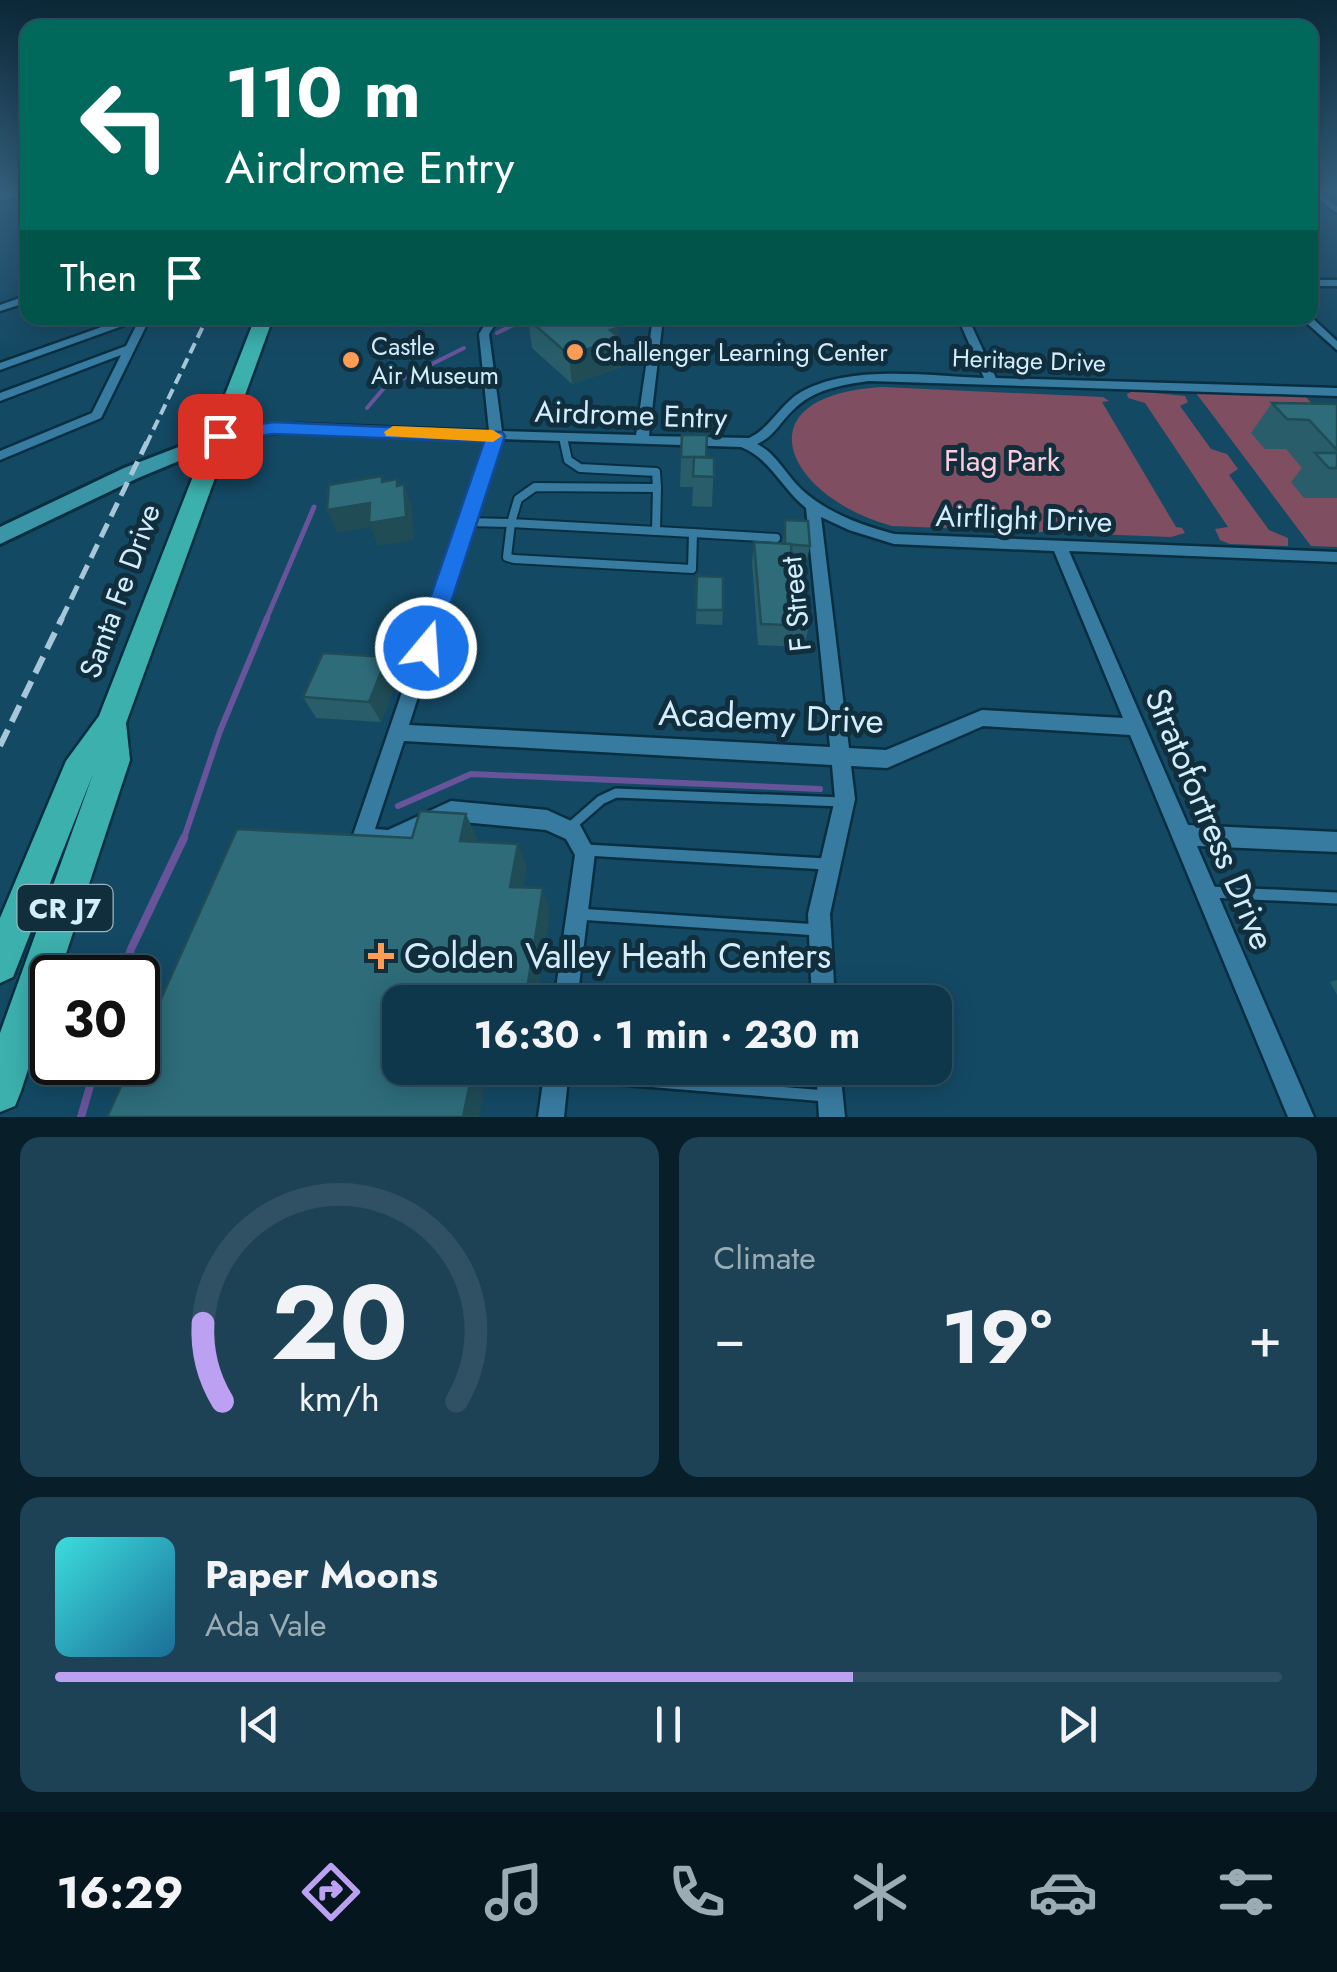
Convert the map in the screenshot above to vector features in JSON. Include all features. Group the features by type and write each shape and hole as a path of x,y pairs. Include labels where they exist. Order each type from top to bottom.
{"main road":[{"name":"Santa Fe Drive","path":"0,964 76,771 112,723 261,325"},
{"path":"0,536 131,473 220,436"},
{"name":"Santa Fe Drive","path":"0,1091 114,760 112,723"}],"street":[{"path":"0,367 116,325"},
{"path":"0,456 98,415 141,325"},
{"path":"490,325 484,334 496,436 362,838 389,840 450,810 548,820 569,828 584,850 569,985"},
{"path":"642,441 657,325"},
{"path":"966,325 992,382"},
{"path":"1313,325 1337,347"},
{"path":"0,397 130,348"},
{"name":"Heritage Drive","path":"742,443 764,438 794,402 832,384 884,378 1337,392"},
{"name":"Airdrome Entry","path":"220,436 273,428 742,443"},
{"name":"Airflight Drive","path":"742,443 770,455 790,486 812,505 852,526 894,538 1337,557"},
{"name":"F Street","path":"812,505 844,802 819,930 823,985"},
{"name":"Stratofortress Drive","path":"1060,548 1301,1117"},
{"name":"Academy Drive","path":"397,732 888,759 982,718 1136,727"},
{"path":"1182,835 1337,842"},
{"path":"551,1117 555,1085"}],"lane":[{"path":"563,438 568,460 580,468 656,472 656,531"},
{"path":"658,488 535,488 518,499 506,557 692,569 693,533"},
{"path":"468,522 776,538"},
{"path":"569,828 600,800 616,793 844,802"},
{"path":"584,850 831,864"},
{"path":"1206,892 1337,898"},
{"path":"578,914 819,930"},
{"path":"668,1085 831,1107"}],"green space":[{"name":"Flag Park","path":"882,387 1103,397 1109,401 1102,402 1176,527 1185,533 1171,537 892,526 854,512 824,493 803,471 793,448 794,427 808,408 837,394"},
{"path":"1133,391 1185,396 1188,402 1180,406 1211,449 1227,454 1238,469 1229,475 1269,530 1288,538 1288,546 1230,544 1220,540 1215,529 1228,527 1145,403 1128,398 1127,394"},
{"path":"1196,393 1305,396 1337,431 1337,547 1311,546"}],"building":[{"path":"535,325 618,328 610,330 620,339 569,355"},
{"path":"1272,403 1337,404 1337,450 1309,420 1287,419"},
{"path":"682,435 707,435 706,457 681,457"},
{"path":"1315,453 1337,453 1337,468 1329,468"},
{"path":"694,457 714,458 714,477 693,476"},
{"path":"382,476 382,482 397,479 397,486 404,484 406,517 369,523 370,503 327,510 329,485"},
{"path":"785,520 808,521 810,546 785,544"},
{"path":"754,542 791,544 792,570 804,571 809,626 761,624"},
{"path":"697,576 723,577 723,610 696,610"},
{"path":"323,653 387,657 369,702 303,697"},
{"name":"Golden Valley Heath Centers","path":"420,811 466,814 460,841 518,844 510,887 543,888 528,985 382,985 382,1085 470,1085 463,1117 107,1117 122,1085 160,1085 160,1001 237,829 412,838"}],"waterway":[{"path":"497,333 513,325"},
{"path":"367,408 384,388 464,348"},
{"path":"266,620 314,507"},
{"path":"183,841 220,731 267,618"},
{"path":"398,806 471,774 820,789"},
{"path":"129,955 184,838"},
{"path":"81,1117 90,1085"}],"railway":[{"path":"146,445 204,325"},
{"path":"61,620 147,442"},
{"path":"0,746 62,618"}],"slow traffic":[{"path":"393,432 493,436"}],"place":[{"name":"Challenger Learning Center","path":"575,352"},
{"name":"Castle Air Museum","path":"351,360"},
{"name":"Golden Valley Heath Centers","path":"381,956"}],"route":[{"path":"220,436 273,428 496,436 426,648"}]}
